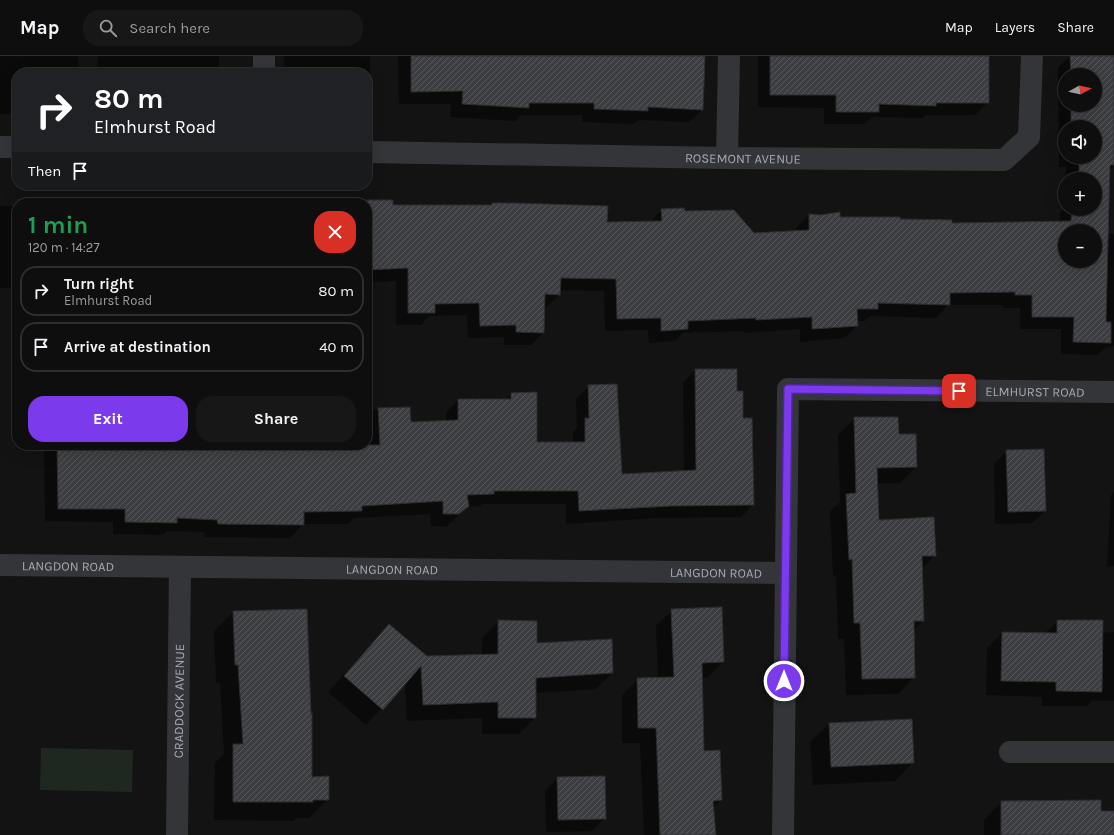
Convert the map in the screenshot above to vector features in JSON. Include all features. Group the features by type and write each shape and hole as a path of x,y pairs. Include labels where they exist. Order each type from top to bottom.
{"street":[{"path":"264,56 264,68"},
{"path":"727,158 728,56"},
{"name":"ROSEMONT AVENUE","path":"372,152 727,158 1004,160 1029,137 1032,56"},
{"path":"0,147 12,147"},
{"name":"ELMHURST ROAD","path":"785,573 788,389 1114,392"},
{"name":"LANGDON ROAD","path":"0,566 785,573"},
{"name":"CRADDOCK AVENUE","path":"178,835 180,567"},
{"path":"782,835 785,573"},
{"path":"1010,752 1114,752"}],"shaded area":[{"path":"41,748 133,750 132,792 40,790"}],"building":[{"path":"411,56 705,56 703,110 648,107 648,111 594,109 594,103 529,103 529,108 462,104 463,91 411,92"},
{"path":"770,56 989,56 989,103 936,103 936,106 879,104 879,112 836,112 836,95 770,95"},
{"path":"1070,56 1114,56 1114,165 1110,165 1106,322 1111,322 1111,343 1073,342 1074,317 1032,317 1032,295 1015,295 1015,292 950,293 950,305 878,303 878,309 857,309 858,326 812,329 812,317 756,320 756,318 688,321 688,329 661,331 661,318 617,319 616,279 561,278 560,295 545,294 544,333 516,332 516,325 480,326 479,303 435,304 435,313 408,313 408,268 372,270 372,200 393,200 393,205 492,205 492,203 514,203 608,206 607,222 662,221 661,209 684,208 685,211 734,210 754,233 809,230 809,214 820,215 840,212 840,217 900,217 900,219 952,220 952,223 1071,221 1071,216 1102,216 1102,172 1079,172 1079,164 1102,164 1102,120 1071,120 1071,112 1102,112 1102,68 1071,68"},
{"path":"695,369 737,369 737,391 743,391 743,418 752,418 754,505 671,506 579,511 578,491 494,491 494,494 467,495 469,506 459,514 443,514 443,501 362,506 362,511 304,512 304,525 218,524 217,520 177,518 177,523 125,522 125,509 58,509 57,450 372,450 372,445 380,445 378,408 410,407 411,422 458,420 458,399 511,399 511,393 537,392 537,442 585,442 585,418 589,418 588,385 617,384 622,474 696,470"},
{"path":"854,417 898,417 899,434 916,434 917,467 877,468 879,520 934,517 936,556 922,556 924,621 914,621 915,678 862,679 860,623 854,623 852,559 849,560 846,494 856,493"},
{"path":"1044,449 1046,511 1008,512 1006,450"},
{"path":"722,607 724,662 702,663 704,751 720,750 722,800 713,801 716,835 660,835 656,728 638,728 637,678 674,677 671,609"},
{"path":"307,609 311,714 312,712 312,777 329,776 329,800 313,800 313,802 233,802 233,744 243,744 238,665 235,665 233,611"},
{"path":"498,620 537,621 537,643 612,639 613,673 536,678 536,718 498,718 498,702 423,705 421,666 383,710 344,676 389,624 427,656 498,654"},
{"path":"1057,620 1103,620 1102,692 1056,691 1056,682 1001,681 1002,632 1057,633"},
{"path":"912,719 914,763 831,767 829,723"},
{"path":"605,776 606,819 558,820 557,777"},
{"path":"1101,800 1101,811 1114,811 1114,835 1001,835 1001,801"}],"route":[{"path":"784,681 788,389 959,391"}]}
